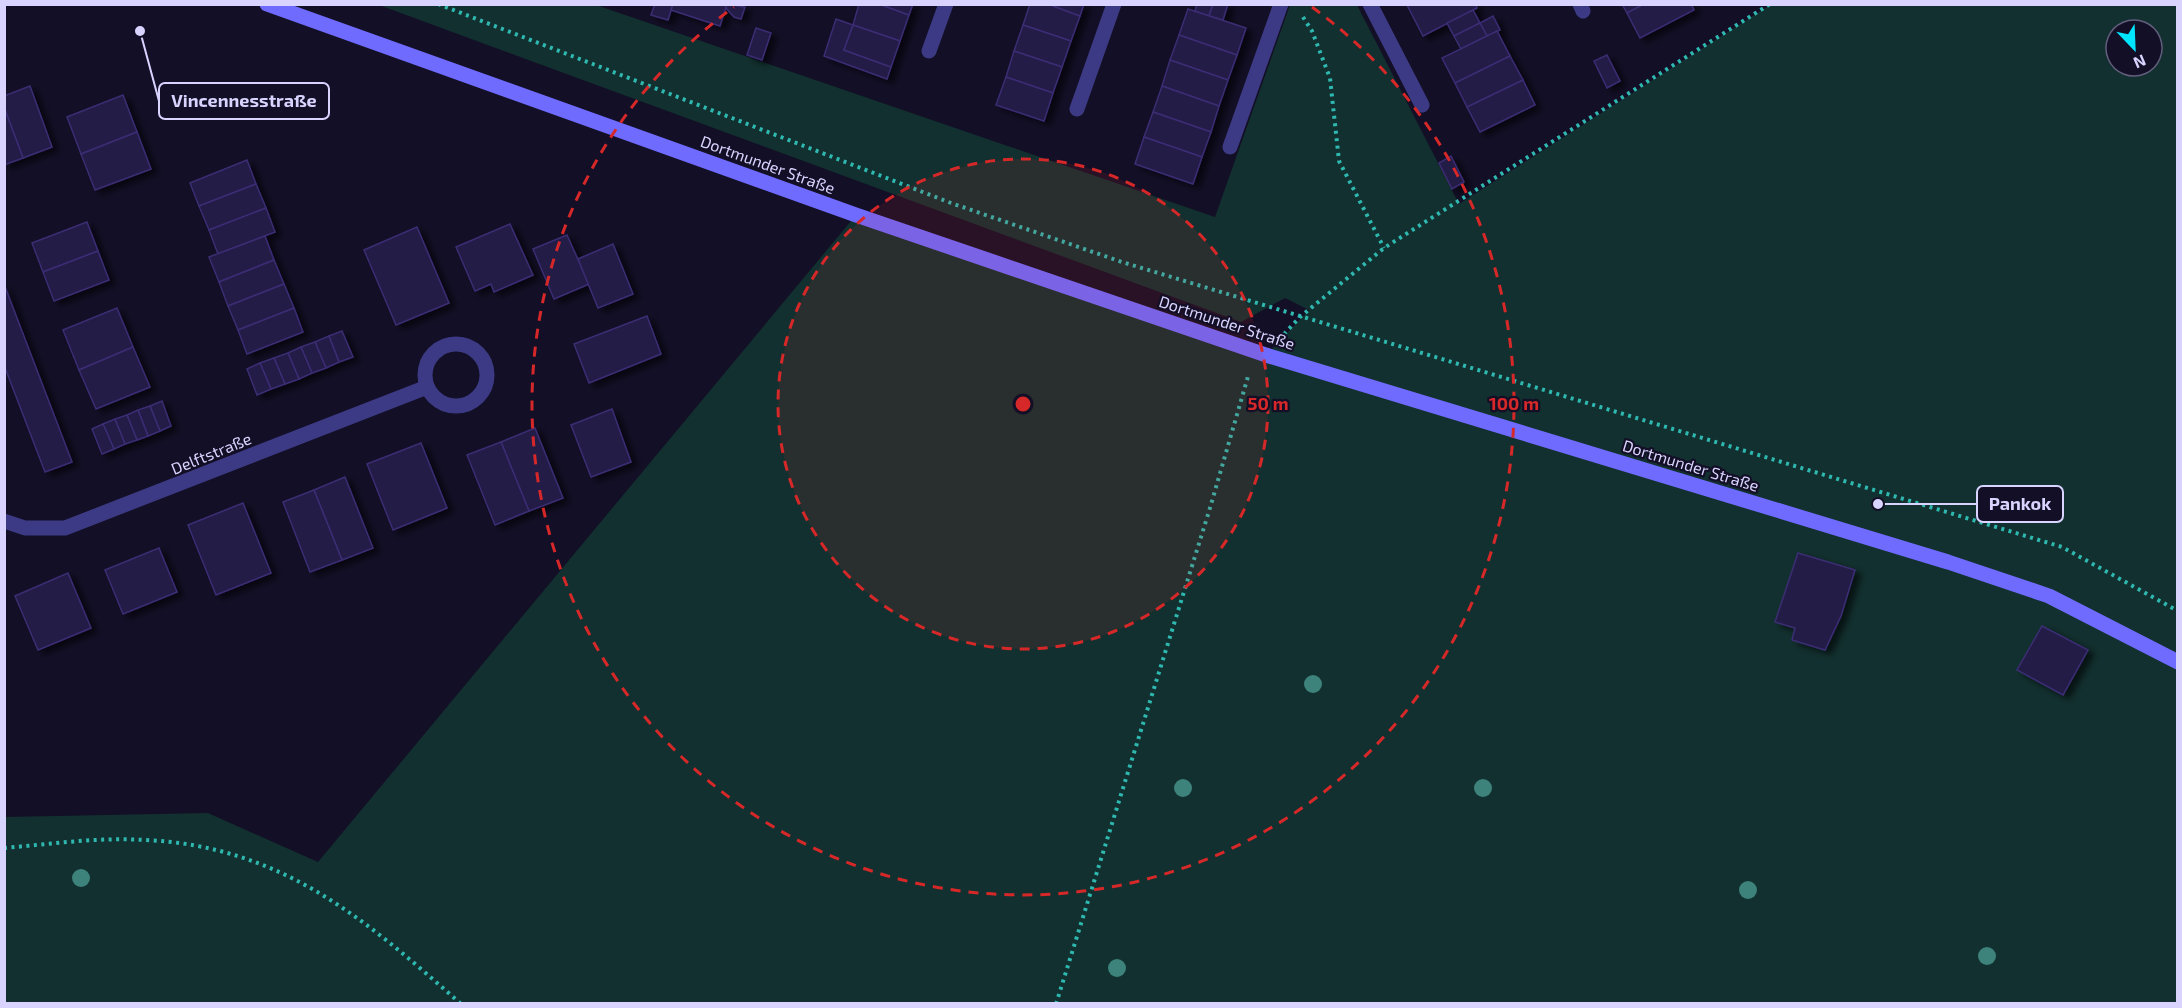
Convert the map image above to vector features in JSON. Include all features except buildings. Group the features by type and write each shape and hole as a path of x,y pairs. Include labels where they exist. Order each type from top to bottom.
{"main road":[{"name":"Dortmunder Straße","path":"267,4 856,215 1266,355 1959,565 2049,596 2178,662"}],"street":[{"path":"929,51 946,4"},
{"path":"1077,109 1114,4"},
{"path":"1230,147 1281,4"},
{"path":"1370,4 1422,105"},
{"path":"448,344 469,346 484,360 487,379 478,398 470,404 450,405 440,402 427,387 426,366 430,356 448,344"},
{"name":"Delftstraße","path":"4,521 25,528 65,528 427,387"}],"path":[{"name":"Dortmunder Straße","path":"438,4 951,203 1122,262 2062,547 2178,611"},
{"path":"1056,1004 1210,508 1249,373 1300,317 1384,248 1770,4"},
{"path":"1300,13 1312,30 1330,78 1339,161 1384,248"},
{"path":"4,848 93,840 146,840 206,848 262,863 324,893 380,932 462,1004"}],"green space":[{"path":"379,5 596,5 1215,217 1290,5 1357,5 1459,204 1770,5 2177,5 2177,1003 5,1003 4,817 208,813 318,862 856,215 1266,355 1309,310 1285,298 1241,322"}],"place":[{"name":"Vincennesstraße","path":"140,31"},
{"name":"Pankok","path":"1878,504"}]}
